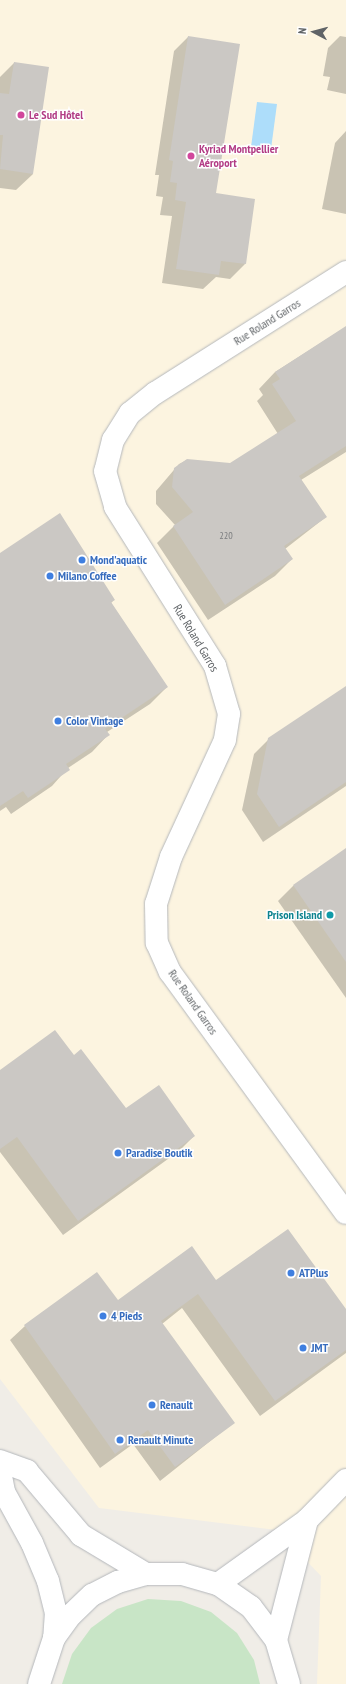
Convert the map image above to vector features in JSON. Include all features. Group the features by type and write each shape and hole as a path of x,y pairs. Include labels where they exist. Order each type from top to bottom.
{"street":[{"name":"Rue Roland Garros","path":"346,272 140,405 113,440 105,471 115,506 215,666 229,714 225,740 171,857 156,904 156,943 170,972 346,1214"},
{"path":"0,1461 27,1471 81,1535 146,1574"},
{"path":"0,1471 4,1492 48,1582 56,1612 54,1638 40,1684"},
{"path":"218,1584 308,1520 346,1480"},
{"path":"276,1640 308,1520"},
{"path":"54,1638 71,1615 92,1595 118,1582 146,1574 182,1574 218,1584 251,1607 276,1640 289,1684"}],"shaded area":[{"path":"0,0 346,0 346,1684 317,1684 321,1576 277,1530 99,1508 0,1379"}],"green space":[{"path":"148,1599 181,1601 211,1612 237,1633 254,1660 260,1684 62,1684 72,1654 91,1628 117,1609"}],"water":[{"path":"257,102 277,104 271,149 251,147"}],"building":[{"name":"Kyriad Montpellier Aéroport","path":"188,36 240,44 216,193 255,199 246,264 221,261 219,275 176,269 186,202 175,200 177,183 170,182 173,161 169,160"},
{"name":"Le Sud Hôtel","path":"14,62 49,67 33,174 0,169 3,135 0,135 0,93 9,94"},
{"path":"346,326 346,446 299,476 327,517 284,546 293,559 225,605 173,526 193,512 172,487 174,468 187,459 230,463 296,421 272,384 280,379 275,372"},
{"path":"60,513 115,600 111,602 168,687 105,729 110,735 66,764 70,770 28,798 23,791 0,806 0,553"},
{"path":"346,686 346,782 279,827 257,794 268,738"},
{"name":"Prison Island","path":"346,848 346,962 293,885"},
{"path":"55,1030 74,1055 81,1049 126,1108 159,1085 195,1136 78,1221 17,1137 0,1149 0,1070"},
{"path":"288,1229 346,1309 346,1350 275,1401 198,1294 161,1321 235,1423 175,1467 148,1430 115,1454 24,1325 97,1272 118,1300 192,1246 216,1280"}],"place":[{"name":"Le Sud Hôtel","path":"21,115"},
{"name":"Kyriad Montpellier Aéroport","path":"191,156"},
{"name":"Mond'aquatic","path":"82,560"},
{"name":"Milano Coffee","path":"50,576"},
{"name":"Color Vintage","path":"58,721"},
{"name":"Prison Island","path":"330,915"},
{"name":"Paradise Boutik","path":"118,1153"},
{"name":"ATPlus","path":"291,1273"},
{"name":"4 Pieds","path":"103,1316"},
{"name":"JMT","path":"303,1348"},
{"name":"Renault","path":"152,1405"},
{"name":"Renault Minute","path":"120,1440"}]}
